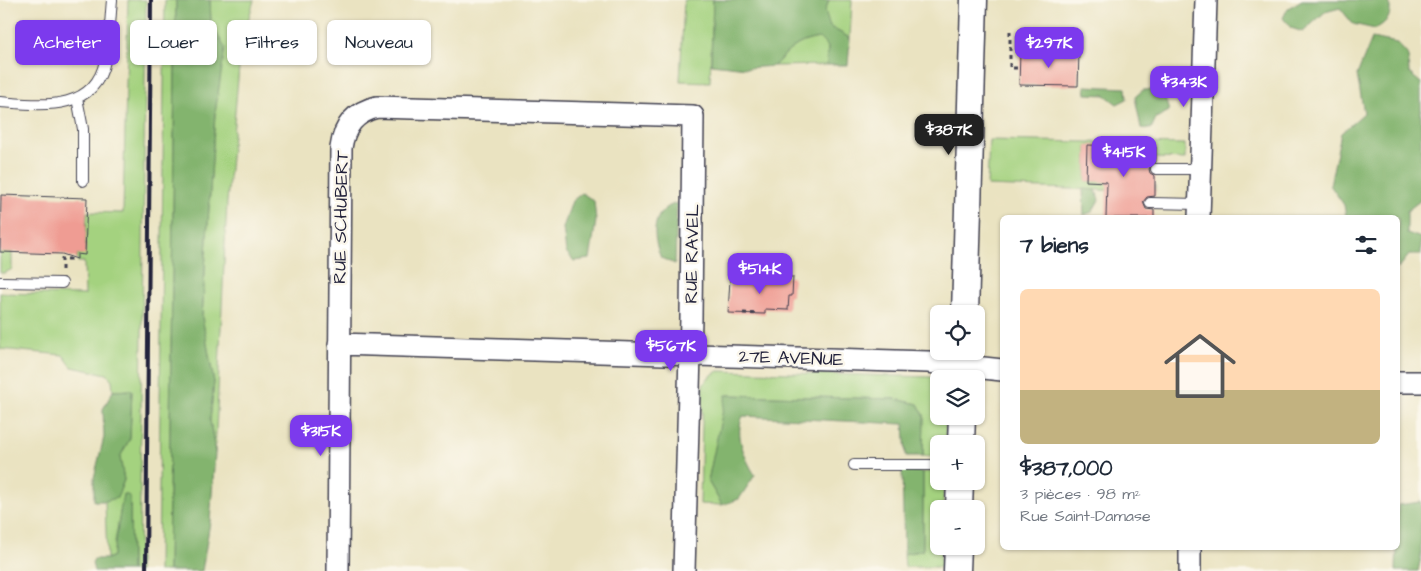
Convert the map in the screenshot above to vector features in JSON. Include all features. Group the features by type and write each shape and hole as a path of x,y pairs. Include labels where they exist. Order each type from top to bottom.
{"street":[{"path":"965,305 974,0"},
{"path":"1199,211 1206,0"},
{"name":"RUE SCHUBERT","path":"338,571 341,148 348,126 360,114 377,107 694,116"},
{"name":"RUE RAVEL","path":"684,571 694,116"},
{"name":"27E AVENUE","path":"340,344 928,362 1000,370"},
{"path":"1400,382 1421,382"},
{"path":"1190,550 1190,571"},
{"path":"957,571 958,555"}],"lane":[{"path":"0,102 52,104 77,98 92,87 105,62 112,0"},
{"path":"77,98 83,129 83,180"},
{"path":"1156,169 1200,170"},
{"path":"1150,203 1199,211"},
{"path":"0,282 62,283"},
{"path":"854,465 930,465"}],"path":[{"path":"1010,31 1010,68 1019,68"},
{"path":"1041,52 1042,32"},
{"path":"1056,33 1056,52"},
{"path":"62,259 70,259 70,257"},
{"path":"742,313 758,314"}],"green space":[{"path":"128,0 146,0 146,20 130,20 130,65 145,65 139,571 131,571 130,497 123,495 113,556 107,559 105,501 117,497 124,480 120,457 130,438 132,390 113,391 112,380 107,374 72,367 63,355 0,349 0,293 85,295 84,262 78,262 77,254 85,254 87,212 123,213"},
{"path":"165,0 176,0 176,20 165,20"},
{"path":"176,0 210,0 211,20 176,20"},
{"path":"210,0 254,0 248,20 227,20 227,65 239,65 227,202 215,453 210,420 214,382 202,317 215,113 224,48 217,35 217,20 211,20"},
{"path":"684,0 713,0 710,82 680,81"},
{"path":"713,0 829,0 825,11 830,27 850,38 848,65 827,65 828,47 819,38 794,47 774,66 747,68 711,64"},
{"path":"829,0 852,0 850,38 830,27 825,11"},
{"path":"1302,0 1389,0 1390,14 1384,23 1375,29 1353,24 1340,8 1325,12 1303,32 1291,28 1283,18 1288,8"},
{"path":"217,34 225,48 215,113 202,317 214,382 210,420 215,453 210,522 202,571 168,571 175,65 217,65"},
{"path":"819,38 828,47 827,65 774,66 794,47"},
{"path":"1372,38 1397,43 1408,55 1409,73 1421,83 1421,200 1407,211 1407,233 1421,238 1421,255 1409,255 1400,266 1400,215 1346,215 1344,205 1330,185 1341,133 1364,113 1357,75"},
{"path":"164,65 175,65 168,571 158,571"},
{"path":"1085,86 1126,88 1127,99 1117,104 1105,95 1086,94"},
{"path":"1162,89 1169,111 1156,118 1151,129 1141,128 1135,97 1143,90"},
{"path":"989,140 1185,144 1185,159 1156,158 1156,147 1087,145 1086,181 1155,185 1155,192 987,186"},
{"path":"1083,189 1096,190 1099,200 1092,212 1084,215"},
{"path":"582,193 594,201 596,221 590,259 574,261 566,252 563,228 572,201"},
{"path":"677,203 675,264 661,258 655,233 658,218 662,212"},
{"path":"0,252 12,252 12,269 5,273 0,273"},
{"path":"718,371 930,377 930,425 946,425 945,435 930,435 930,456 923,456 924,415 918,404 895,399 727,395 708,481 722,505 700,504 703,385 709,377"},
{"path":"132,390 130,438 120,457 124,480 117,498 94,501 94,478 104,437 103,409 113,391"},
{"path":"726,395 895,399 918,404 924,415 923,456 906,456 904,424 743,416 740,438 744,454 755,475 739,499 722,505 708,481"},
{"path":"902,470 923,472 923,550 904,554"},
{"path":"923,472 930,472 930,490 944,490 943,500 930,500 930,555 941,555 941,567 905,567 904,554 923,550"},
{"path":"123,494 130,496 131,571 94,571 92,563 94,559 107,559 113,556"},
{"path":"1421,502 1421,557 1418,571 1396,571 1397,550 1400,550 1400,505"}],"building":[{"path":"1020,52 1079,52 1078,86 1019,85"},
{"path":"1087,145 1156,147 1156,162 1152,163 1149,169 1150,173 1155,176 1155,196 1147,197 1143,202 1146,209 1154,210 1154,215 1106,215 1107,182 1086,181"},
{"path":"1,195 87,198 85,255 77,254 77,259 62,254 0,252"},
{"path":"754,276 793,277 792,296 789,296 788,310 765,309 765,314 728,313 730,279 754,280"}],"railway":[{"path":"146,571 151,0"}]}
